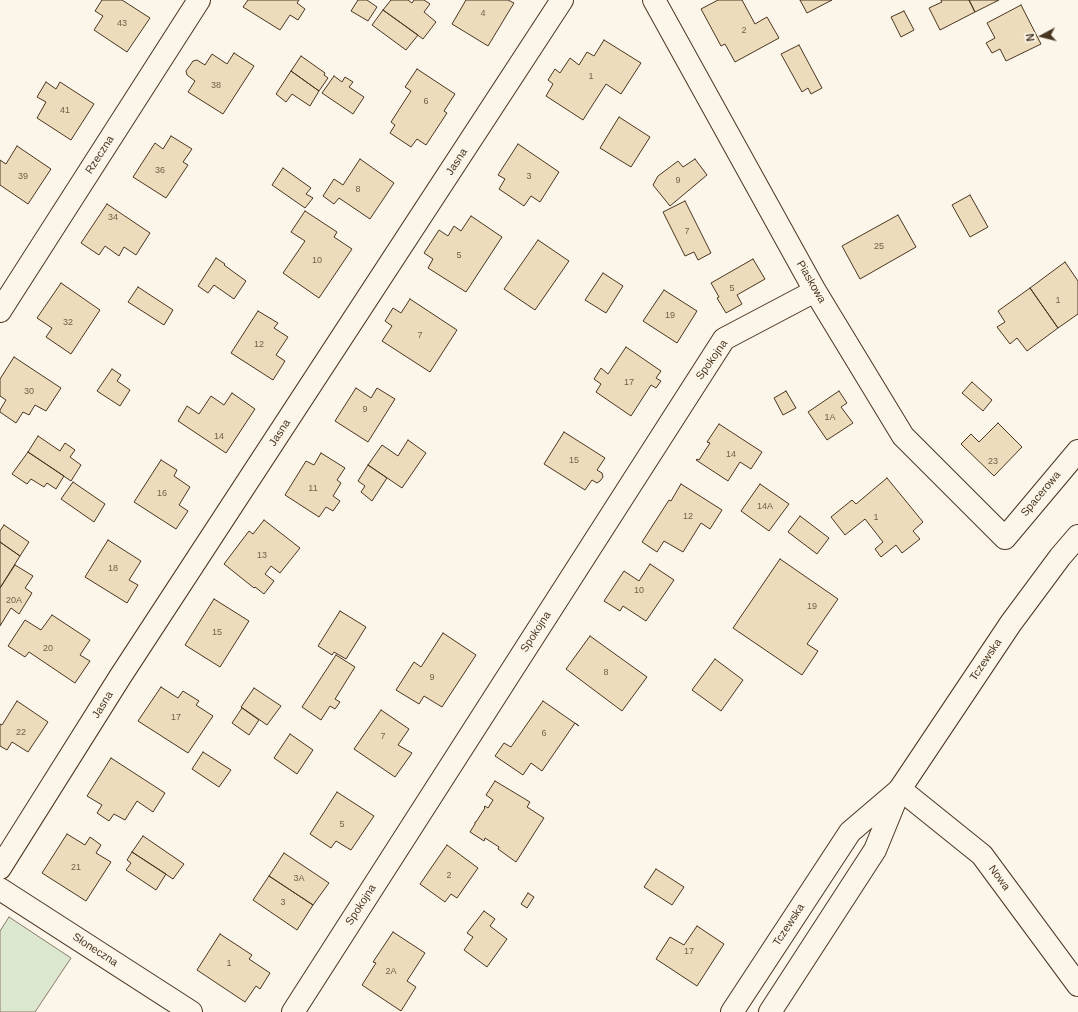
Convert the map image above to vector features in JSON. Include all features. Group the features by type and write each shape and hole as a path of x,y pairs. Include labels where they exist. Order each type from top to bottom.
{"street":[{"name":"Rzeczna","path":"0,311 199,0"},
{"name":"Jasna","path":"0,868 120,677 562,0"},
{"name":"Piaskowa","path":"654,0 815,291 903,436 1005,538"},
{"name":"Spokojna","path":"293,1012 724,339 815,291"},
{"name":"Spacerowa","path":"1005,538 1078,451"},
{"name":"Tczewska","path":"770,1012 875,850 900,789 1011,623 1060,557 1078,536"},
{"name":"Tczewska","path":"732,1012 850,832 900,789"},
{"name":"Nowa","path":"900,789 982,854 1078,985"},
{"name":"Słoneczna","path":"0,889 191,1012"}],"green space":[{"path":"9,917 71,958 35,1012 0,1012 0,931"}],"building":[{"path":"102,0 122,0 150,18 127,52 94,30 103,16 95,11"},
{"path":"248,0 299,0 297,3 305,9 298,20 290,15 280,30 243,7"},
{"path":"358,0 367,0 377,7 368,21 351,11"},
{"path":"391,0 408,0 412,3 414,0 424,0 430,4 424,12 436,22 423,39 383,10"},
{"path":"466,0 508,0 514,3 488,46 452,24"},
{"path":"718,0 742,0 755,24 767,17 779,38 735,62 725,44 721,46 701,9"},
{"path":"800,0 832,0 807,13"},
{"path":"941,0 969,0 975,12 940,30 929,8 942,2"},
{"path":"969,0 999,0 975,12"},
{"path":"1021,5 1041,44 1006,61 1000,49 992,53 986,43 995,38 987,23"},
{"path":"383,10 418,35 406,50 372,25"},
{"path":"904,11 914,30 901,37 891,17"},
{"path":"604,40 641,63 621,94 606,84 583,120 546,96 553,84 548,80 555,69 560,73 570,58 579,65 587,52 594,56"},
{"path":"799,45 822,88 811,94 808,88 802,92 781,54"},
{"path":"234,53 254,66 223,114 188,92 195,81 187,75 186,71 193,61 197,60 205,65 212,54 227,64"},
{"path":"301,56 325,73 324,75 328,78 319,91 291,71"},
{"path":"417,69 455,94 444,111 447,113 426,145 417,139 411,147 390,133 395,125 391,122 411,91 405,87"},
{"path":"291,71 319,91 310,106 292,94 286,102 276,94"},
{"path":"334,76 342,82 345,77 353,82 349,87 364,97 353,114 322,93"},
{"path":"46,82 56,89 60,82 94,104 71,140 37,118 46,102 37,97"},
{"path":"619,117 650,137 631,167 600,148"},
{"path":"171,136 192,149 183,162 188,165 166,198 133,177 155,143 163,149"},
{"path":"518,144 559,172 540,202 531,196 524,206 499,189 505,179 498,175"},
{"path":"17,146 51,169 28,204 0,185 0,160 6,164"},
{"path":"360,159 394,183 370,219 339,198 334,204 323,196 334,179 343,185"},
{"path":"695,159 707,175 670,206 653,185 658,176 678,161 683,167"},
{"path":"283,168 311,188 306,194 313,198 305,208 272,185"},
{"path":"970,195 988,227 970,237 952,205"},
{"path":"685,201 711,253 698,260 694,252 685,256 663,212"},
{"path":"107,204 150,233 136,255 124,247 119,256 105,246 99,255 81,243"},
{"path":"305,211 337,232 334,237 352,249 319,298 283,273 305,241 291,232"},
{"path":"898,215 916,247 860,279 842,246"},
{"path":"471,216 502,237 466,292 428,268 433,259 424,253 439,230 448,236 454,226 461,231"},
{"path":"538,240 569,261 535,310 504,289"},
{"path":"216,258 246,281 234,299 214,285 208,293 198,286"},
{"path":"753,259 765,279 737,295 742,304 726,313 717,298 719,297 711,283"},
{"path":"1065,262 1078,281 1078,314 1058,328 1030,288"},
{"path":"603,273 623,286 606,313 585,300"},
{"path":"61,283 100,310 71,354 46,337 52,328 37,318"},
{"path":"138,287 173,310 164,325 128,302"},
{"path":"1030,288 1058,328 1027,351 1017,338 1010,344 997,327 1005,322 998,311"},
{"path":"664,290 697,311 677,343 643,321"},
{"path":"410,299 457,330 430,372 382,341 392,326 385,321 393,308 401,313"},
{"path":"258,311 278,323 274,328 288,337 276,355 285,361 273,380 231,353"},
{"path":"626,347 661,371 656,378 661,381 656,388 651,385 631,416 596,392 601,384 594,379 601,368 608,374"},
{"path":"14,357 61,388 46,411 35,405 29,415 23,412 16,423 0,412 6,400 0,396 0,379"},
{"path":"112,369 121,375 117,381 130,390 120,406 97,391"},
{"path":"972,382 992,400 983,411 962,393"},
{"path":"356,388 371,398 377,388 395,399 368,442 335,421"},
{"path":"786,391 796,408 783,415 774,398"},
{"path":"839,391 847,403 841,407 853,423 827,440 808,412"},
{"path":"232,393 255,409 226,453 178,421 187,406 199,414 211,396 224,405"},
{"path":"998,423 1022,447 994,476 961,444 971,434 979,442"},
{"path":"719,424 762,452 751,469 740,462 728,481 696,460 699,460 710,443 707,442"},
{"path":"564,432 605,458 597,470 602,473 603,477 597,483 592,480 585,490 544,464"},
{"path":"38,436 60,451 65,443 75,450 70,457 81,465 71,481 28,452"},
{"path":"408,440 426,453 402,488 368,465 382,445 398,456"},
{"path":"28,452 64,476 56,489 47,483 44,487 31,479 27,484 12,474"},
{"path":"321,453 345,468 337,480 341,483 333,496 340,501 333,511 326,507 319,517 285,495 306,461 314,465"},
{"path":"161,460 177,470 174,476 190,487 179,505 188,511 176,529 134,502"},
{"path":"368,465 387,478 372,501 361,492 365,486 358,481"},
{"path":"887,478 923,522 913,531 920,539 902,553 896,545 881,557 875,549 883,542 865,519 845,535 831,517 852,500 856,504"},
{"path":"73,482 105,504 94,522 61,499"},
{"path":"681,484 722,510 710,529 701,523 683,552 664,541 657,552 642,542"},
{"path":"760,484 789,504 769,531 741,511"},
{"path":"800,516 829,538 817,554 788,532"},
{"path":"264,520 300,548 280,573 271,566 265,574 274,581 264,594 224,564 249,531 253,534"},
{"path":"4,525 29,542 20,556 0,542 0,531"},
{"path":"108,540 141,561 129,580 138,585 127,603 85,577"},
{"path":"0,542 20,556 0,588"},
{"path":"780,559 838,599 807,644 818,651 802,675 733,628"},
{"path":"650,564 674,580 646,621 623,606 620,611 604,601 624,571 639,581"},
{"path":"15,565 33,576 25,588 32,593 19,614 11,608 0,626 0,588"},
{"path":"214,599 249,621 220,667 185,645"},
{"path":"340,611 366,627 346,659 334,652 332,655 318,646"},
{"path":"52,615 90,640 80,655 90,661 75,683 29,652 25,657 8,646 25,620 41,630"},
{"path":"443,633 476,655 442,707 424,696 419,704 396,690 414,662 421,667"},
{"path":"590,636 647,677 622,711 566,669"},
{"path":"336,655 355,667 335,699 340,702 335,709 330,706 321,720 302,707"},
{"path":"715,659 743,680 721,711 692,690"},
{"path":"161,687 178,698 183,691 199,701 196,705 213,716 188,753 138,721"},
{"path":"254,688 281,706 267,725 241,707"},
{"path":"17,701 48,722 28,752 12,742 7,750 0,746 0,724 2,725"},
{"path":"543,701 575,723 542,771 531,763 523,775 495,756 504,743 511,747"},
{"path":"242,708 259,720 249,735 232,723"},
{"path":"381,710 409,729 398,745 412,753 395,777 354,749"},
{"path":"290,734 313,750 297,774 274,758"},
{"path":"203,752 231,770 219,787 192,769"},
{"path":"111,758 165,793 153,812 137,801 125,820 114,814 109,821 97,813 102,805 87,796"},
{"path":"495,781 530,802 527,807 544,818 516,862 498,849 499,847 485,838 484,841 470,832 485,808 484,807 485,806 488,808 493,800 486,795"},
{"path":"337,792 374,816 351,850 336,841 331,848 310,834"},
{"path":"67,834 85,845 90,837 101,845 96,853 111,862 86,901 42,873"},
{"path":"143,836 184,864 173,879 132,852"},
{"path":"447,845 478,868 457,898 451,894 445,902 420,884"},
{"path":"132,852 166,874 156,890 126,870 131,863 127,860"},
{"path":"284,853 329,883 313,905 269,876"},
{"path":"656,869 684,887 672,905 644,887"},
{"path":"269,876 313,905 297,930 253,900"},
{"path":"528,893 534,897 527,908 521,904"},
{"path":"484,911 495,919 490,926 507,939 487,967 464,950 473,937 467,933"},
{"path":"697,926 724,944 697,986 656,959 670,937 684,945"},
{"path":"393,932 425,953 407,981 416,987 401,1011 362,985 376,963 373,962"},
{"path":"220,934 252,955 249,959 270,973 260,989 256,986 245,1002 197,970"}]}
